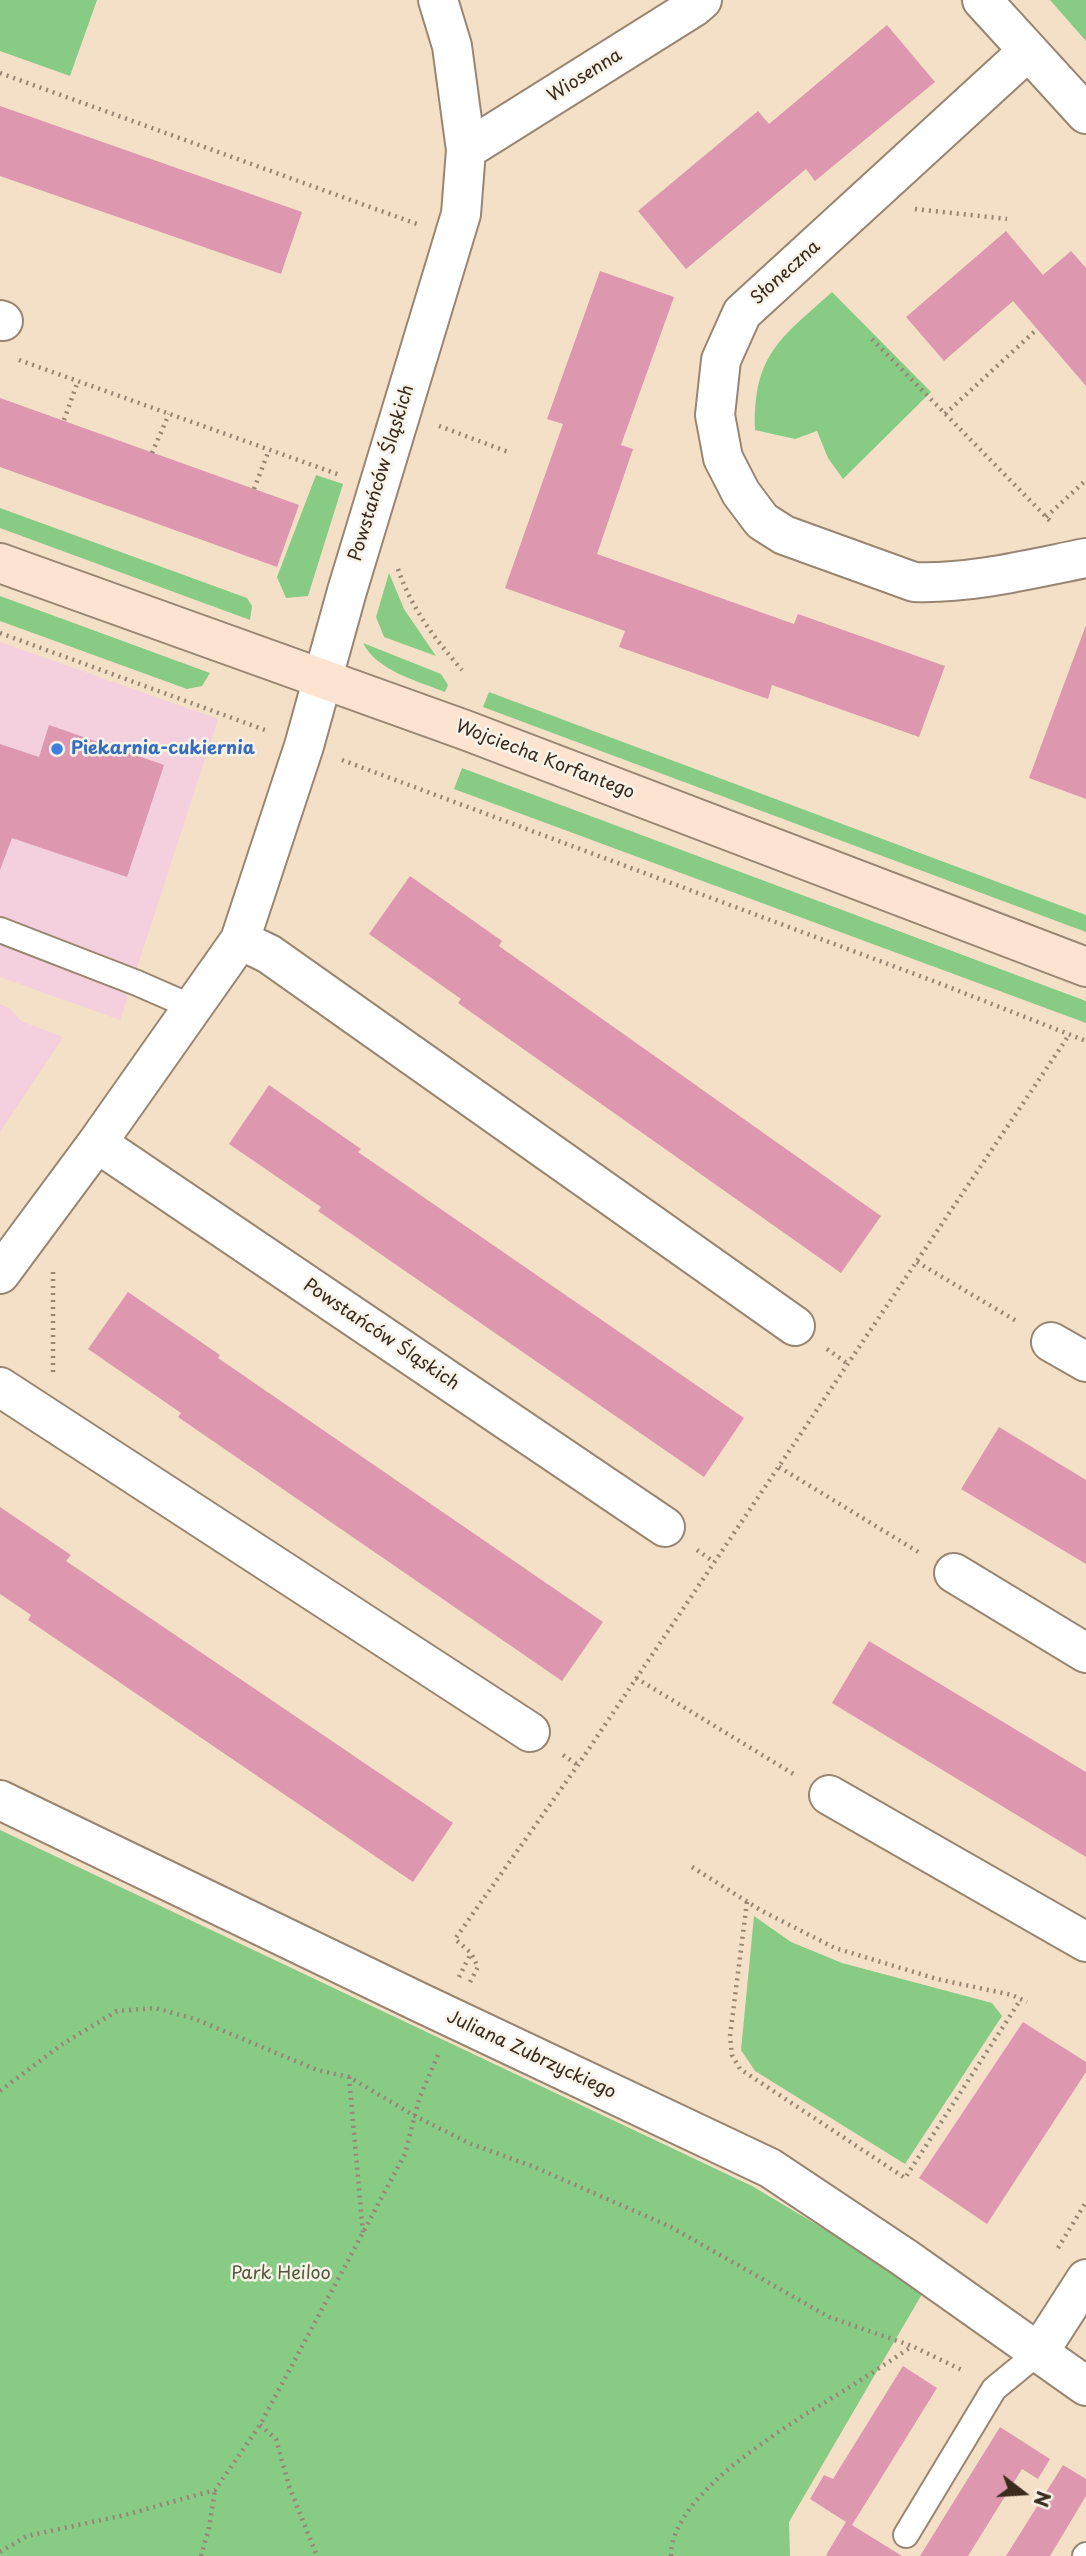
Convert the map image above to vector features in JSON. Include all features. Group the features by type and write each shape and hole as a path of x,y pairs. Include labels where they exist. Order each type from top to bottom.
{"street":[{"name":"Powstańców Śląskich","path":"0,1274 97,1143 240,940 304,746 461,214 466,150 452,46 438,0"},
{"name":"Wiosenna","path":"466,150 702,0"},
{"path":"982,0 1086,114"},
{"name":"Słoneczna","path":"1028,51 742,313 721,360 715,415 723,457 741,493 762,521 784,535 915,582 936,583 1006,574 1074,545"},
{"name":"Wojciecha Korfantego","path":"0,563 478,735 1086,967"},
{"path":"240,940 270,954 795,1326"},
{"name":"Powstańców Śląskich","path":"97,1143 665,1527"},
{"path":"1051,1342 1086,1362"},
{"path":"0,1387 530,1732"},
{"path":"954,1573 1086,1653"},
{"path":"829,1795 1086,1942"},
{"name":"Juliana Zubrzyckiego","path":"0,1800 770,2168 905,2258 1086,2386"},
{"path":"1039,2352 1086,2279"}],"lane":[{"path":"0,930 192,1007"},
{"path":"906,2535 994,2389 1039,2352"}],"path":[{"path":"0,74 423,226"},
{"path":"907,208 1007,219"},
{"path":"945,414 1034,332"},
{"path":"872,339 1074,545"},
{"path":"13,358 351,479"},
{"path":"64,420 78,381"},
{"path":"152,453 169,414"},
{"path":"449,429 510,453"},
{"path":"254,489 269,450"},
{"path":"1046,517 1086,480"},
{"path":"393,557 414,607 437,642 462,670"},
{"path":"0,633 230,716 1086,1041"},
{"path":"478,1967 471,1953 455,1939 578,1765 1069,1035"},
{"path":"53,1261 53,1372"},
{"path":"917,1262 1051,1342"},
{"path":"779,1467 954,1573"},
{"path":"636,1678 829,1795"},
{"path":"692,1867 796,1930 835,1948 937,1979 1012,1995 1024,2001 905,2178 740,2069 732,2055 730,2036 747,1902"},
{"path":"454,1986 471,1953"},
{"path":"0,2091 61,2045 117,2011 155,2008 195,2019 317,2070 349,2077 415,2116 471,2144 582,2187 671,2227 829,2317 912,2346 972,2374"},
{"path":"201,2556 215,2490 260,2425 405,2154 419,2099 437,2057"},
{"path":"349,2077 363,2234"},
{"path":"671,2556 678,2526 690,2509 730,2467 767,2439 912,2346"},
{"path":"260,2425 276,2440 289,2486 317,2556"},
{"path":"0,2552 27,2536 138,2512 215,2490"}],"shaded area":[{"path":"0,642 218,719 120,1020 0,977"},
{"path":"0,1004 9,1008 21,1021 63,1037 0,1132"}],"green space":[{"path":"0,0 97,0 70,76 0,51"},
{"path":"1050,0 1086,0 1086,41"},
{"path":"832,292 931,392 843,479 828,458 817,431 795,439 755,430 759,383 765,365 785,336"},
{"path":"316,475 343,484 308,596 286,598 277,577"},
{"path":"0,508 247,598 252,606 250,620 0,528"},
{"path":"389,573 404,609 436,656 384,637 376,617"},
{"path":"0,596 210,673 202,686 187,689 0,621"},
{"path":"363,643 441,674 448,685 445,692 388,668 369,653"},
{"path":"489,692 1086,915 1086,932 483,707"},
{"path":"462,768 1086,1001 1086,1023 454,789"},
{"name":"Park Heiloo","path":"0,1830 752,2186 925,2289 789,2522 790,2556 0,2556"},
{"path":"754,1916 791,1942 842,1963 992,2003 1002,2016 905,2164 755,2071 741,2050"}],"building":[{"path":"887,25 935,82 815,181 806,169 686,269 638,211 758,111 769,124"},
{"path":"0,106 302,212 281,274 0,176"},
{"path":"1006,231 1043,275 1071,251 1086,268 1086,386 1013,301 944,361 906,317"},
{"path":"600,271 674,297 621,445 633,449 597,554 794,624 798,614 945,666 919,737 772,685 768,699 619,647 625,631 505,588 563,424 547,419"},
{"path":"0,398 299,505 277,567 0,467"},
{"path":"1086,625 1086,799 1029,778"},
{"path":"49,725 164,765 127,877 12,838 0,870 0,744 39,757"},
{"path":"410,876 502,941 499,946 881,1216 841,1273 458,1003 461,999 369,934"},
{"path":"269,1085 361,1149 358,1152 744,1418 704,1477 318,1211 321,1207 229,1144"},
{"path":"128,1292 220,1355 218,1358 603,1622 562,1681 178,1417 181,1413 88,1349"},
{"path":"999,1427 1086,1480 1086,1564 961,1489"},
{"path":"0,1507 71,1555 66,1561 453,1823 413,1882 28,1620 31,1615 0,1594"},
{"path":"869,1641 1086,1772 1086,1857 832,1703"},
{"path":"1023,2022 1086,2062 1086,2072 987,2224 919,2178"},
{"path":"903,2366 937,2388 852,2525 902,2556 828,2556 826,2555 846,2522 810,2499 824,2475 833,2479"},
{"path":"1000,2427 1050,2459 1038,2479 1022,2469 968,2556 920,2556"},
{"path":"1063,2465 1086,2479 1086,2496 1050,2556 1006,2556"}],"place":[{"name":"Piekarnia-cukiernia","path":"57,749"}]}
